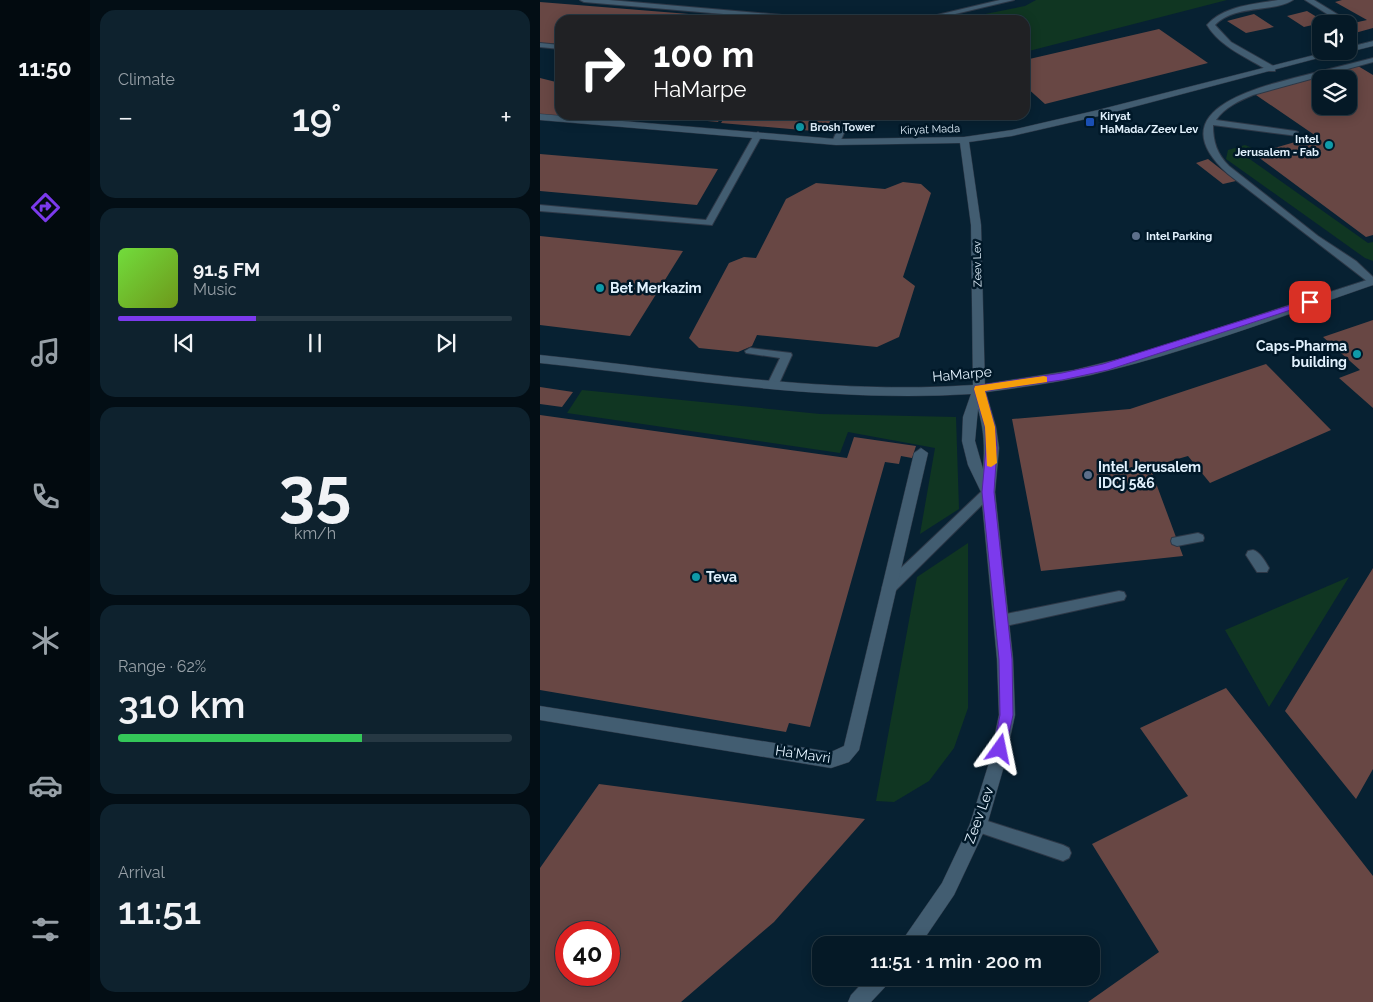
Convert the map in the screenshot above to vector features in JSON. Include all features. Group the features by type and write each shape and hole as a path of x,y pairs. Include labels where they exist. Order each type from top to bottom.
{"street":[{"path":"1357,47 1373,43"},
{"name":"Kiryat Mada","path":"612,120 836,142 964,140 998,136 1090,115 1312,59"},
{"name":"Kiryat Mada","path":"540,116 555,117"},
{"name":"Zeev Lev","path":"915,936 948,889 978,825 996,766 1007,715 1006,659 1000,621 988,492 991,470 991,434 979,389 976,225 964,140"},
{"name":"HaMarpe","path":"540,359 773,385 881,393 919,393 979,389 1062,377 1149,355 1373,281"},
{"name":"Zeev Lev","path":"979,389 967,422 968,444 973,464 988,492"},
{"name":"Ha'Mavri","path":"540,713 831,760 843,757 851,750 922,453"},
{"path":"858,1002 873,986"}],"lane":[{"path":"584,0 759,15"},
{"path":"942,15 1010,0"},
{"path":"1272,69 1223,38 1212,29 1211,25 1213,20 1230,14 1289,0"},
{"path":"1309,0 1335,15"},
{"path":"540,46 555,47"},
{"path":"1373,60 1251,92 1224,106 1211,122 1208,140 1219,159 1229,170 1329,249 1358,266 1373,281"},
{"path":"836,142 846,120"},
{"path":"1211,122 1295,134"},
{"path":"540,208 709,224 758,135"},
{"path":"750,351 786,355 773,385"},
{"path":"889,588 988,492"},
{"path":"1177,541 1198,538"},
{"path":"1253,555 1262,568"},
{"path":"1000,621 1119,596"},
{"path":"978,825 1063,853"}],"green space":[{"path":"1036,0 1227,0 1030,51 1030,15 980,15 1025,6"},
{"path":"1245,145 1257,150 1244,155 1368,243 1373,242 1373,261 1365,258 1226,159 1228,150"},
{"path":"582,390 820,414 956,417 959,509 920,534 935,448 848,432 840,453 567,413"},
{"path":"968,543 968,708 954,748 929,781 894,802 876,801 917,577"},
{"path":"1349,577 1269,707 1225,630"}],"building":[{"path":"1342,0 1373,0 1373,28 1357,32 1357,22 1367,20 1335,2"},
{"path":"540,2 701,15 555,15 555,44 540,43"},
{"path":"1307,11 1314,15 1312,15 1312,25 1304,27 1287,16"},
{"path":"1254,14 1274,27 1246,33 1227,21"},
{"path":"1159,29 1208,63 1045,104 1030,90 1030,59"},
{"name":"Intel Jerusalem - Fab","path":"1358,66 1373,75 1373,235 1366,237 1254,154 1316,136 1253,93 1312,78 1312,115 1357,115 1357,70 1342,70"},
{"path":"540,78 555,82 555,116 540,114"},
{"path":"696,120 719,120 718,122"},
{"name":"Brosh Tower","path":"723,120 831,120 825,132 721,123"},
{"path":"540,154 718,169 697,205 540,191"},
{"path":"1208,159 1236,181 1223,184 1196,163"},
{"path":"903,182 921,184 931,193 903,277 915,286 899,337 877,347 757,335 752,346 738,352 699,348 689,338 729,263 744,257 756,258 786,199 816,183 885,189"},
{"name":"Bet Merkazim","path":"540,236 683,251 630,336 540,325"},
{"name":"Caps-Pharma building","path":"1373,320 1373,408 1339,378 1360,370 1323,337"},
{"name":"Intel Jerusalem IDCj 5&6","path":"1266,364 1331,430 1210,483 1188,456 1150,467 1183,556 1041,571 1012,419 1130,409"},
{"path":"540,387 573,392 562,407 540,404"},
{"name":"Teva","path":"540,415 847,458 854,437 916,446 912,458 901,456 899,464 885,462 810,727 789,723 786,732 540,690"},
{"path":"1373,568 1373,769 1356,799 1285,711"},
{"path":"1226,688 1373,876 1373,1002 1088,1002 1159,952 1092,844 1188,796 1140,728"},
{"path":"599,784 865,819 774,922 681,1002 540,1002 540,868"}],"slow traffic":[{"path":"991,463 992,448 989,420 979,389 1044,379"}],"place":[{"name":"Kiryat HaMada/Zeev Lev","path":"1090,122"},
{"name":"Brosh Tower","path":"800,127"},
{"name":"Intel Jerusalem - Fab","path":"1329,145"},
{"name":"Intel Parking","path":"1136,236"},
{"name":"Bet Merkazim","path":"600,288"},
{"name":"Caps-Pharma building","path":"1357,354"},
{"name":"Intel Jerusalem IDCj 5&6","path":"1088,475"},
{"name":"Teva","path":"696,577"}],"route":[{"path":"1000,749 1007,715 1006,659 1000,621 988,492 992,448 990,427 979,389 1062,377 1105,367 1149,355 1310,302"}]}
